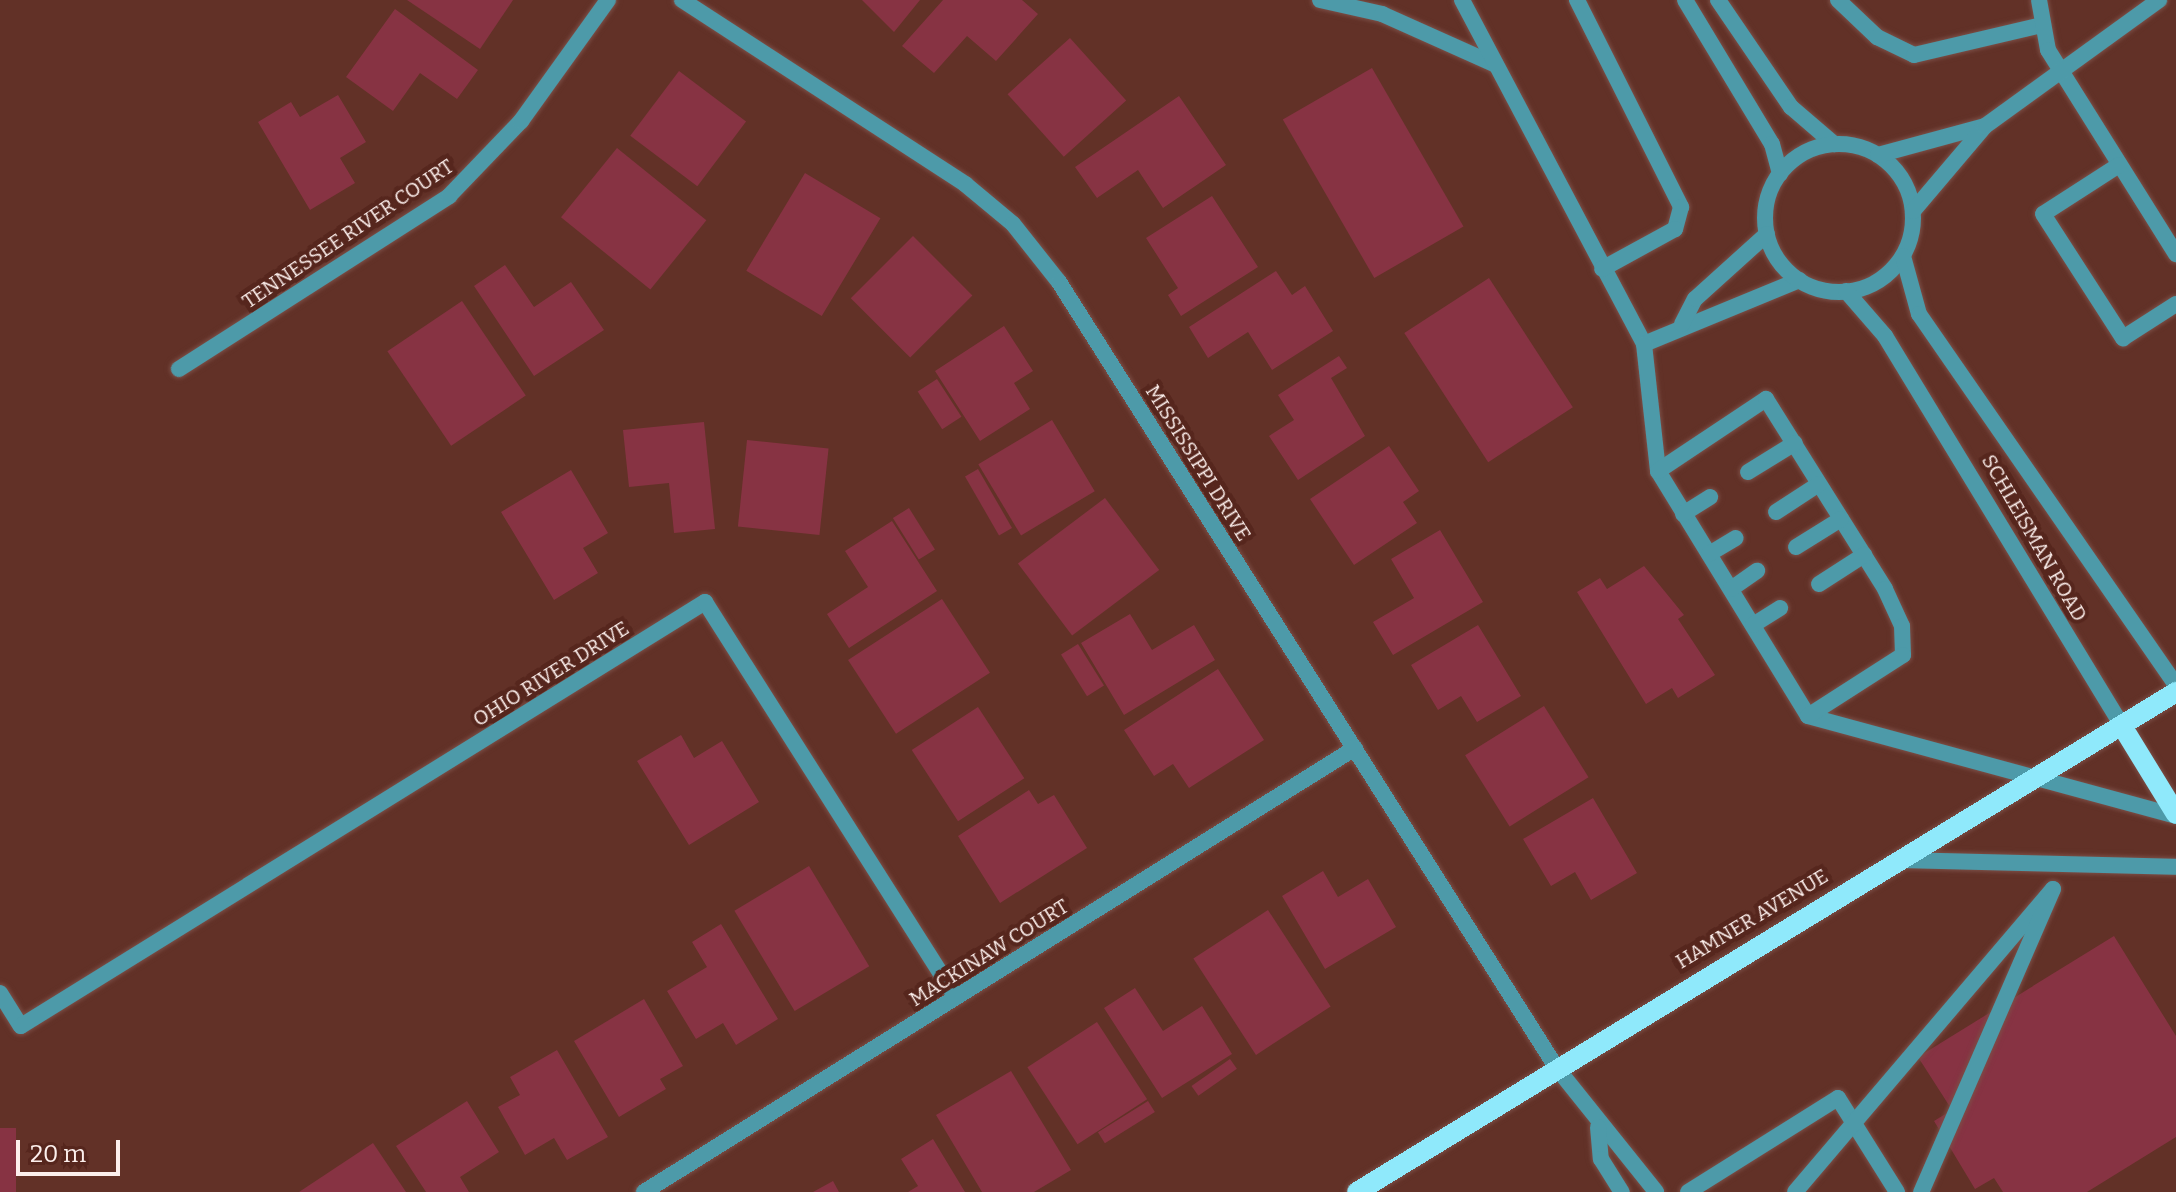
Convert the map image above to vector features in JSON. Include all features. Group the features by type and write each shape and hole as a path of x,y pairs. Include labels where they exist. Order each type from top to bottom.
{"main road":[{"name":"HAMNER AVENUE","path":"1357,1192 1556,1067 2176,692"},
{"name":"SCHLEISMAN ROAD","path":"2122,726 2176,815"}],"street":[{"name":"TENNESSEE RIVER COURT","path":"179,369 449,196 506,140 608,0"},
{"name":"MISSISSIPPI DRIVE","path":"682,0 965,184 1013,224 1059,282 1556,1067 1598,1127"},
{"path":"1320,0 1382,14 1494,64"},
{"path":"1462,0 1644,344 1658,471 1808,716 2176,815"},
{"path":"1577,0 1681,207 1675,229 1602,269"},
{"path":"1685,0 1772,144 1780,174"},
{"path":"1718,0 1791,107 1834,144 1878,155 1985,126"},
{"path":"1838,0 1877,37 1914,55 2038,26"},
{"path":"2039,0 2038,26 2061,71 2176,254"},
{"path":"1644,344 1682,324 1711,322 1799,280 1846,291 1883,278 1903,256 1913,211 1985,126 2159,0"},
{"path":"1799,280 1767,234 1767,202 1780,174 1804,153 1834,144"},
{"path":"1878,155 1905,183 1913,211"},
{"path":"2119,165 2043,214 2123,338 2176,304"},
{"path":"1682,324 1695,299 1767,234"},
{"name":"SCHLEISMAN ROAD","path":"1903,256 1919,314 2176,685"},
{"name":"SCHLEISMAN ROAD","path":"1846,291 1885,336 2122,726"},
{"path":"1658,471 1766,399 1864,555 1902,626 1903,655 1808,716"},
{"path":"1748,472 1795,443"},
{"path":"1776,512 1819,484"},
{"path":"1683,514 1710,497"},
{"path":"1796,547 1841,519"},
{"path":"1709,554 1736,538"},
{"path":"1819,584 1864,555"},
{"path":"1731,589 1757,571"},
{"name":"OHIO RIVER DRIVE","path":"0,993 21,1026 705,602 956,997"},
{"path":"1753,625 1780,608"},
{"name":"MACKINAW COURT","path":"644,1192 1355,748"},
{"path":"1898,860 2176,867"},
{"path":"1795,1192 2053,889 1921,1192"},
{"path":"1688,1192 1838,1098 1897,1192"},
{"path":"1598,1127 1601,1159 1622,1192"},
{"path":"1598,1127 1623,1142 1656,1192"}],"building":[{"path":"407,0 513,0 480,49"},
{"path":"862,0 920,0 894,32"},
{"path":"943,0 1022,0 1038,14 996,61 967,36 934,73 902,46"},
{"path":"395,9 478,70 457,99 420,73 393,111 346,77"},
{"path":"1070,38 1126,100 1064,157 1008,94"},
{"path":"1372,68 1464,226 1374,278 1283,120"},
{"path":"679,71 746,122 697,186 630,136"},
{"path":"338,95 366,142 340,158 355,183 310,210 258,122 291,102 300,117"},
{"path":"1179,96 1226,165 1163,208 1138,170 1097,198 1075,167"},
{"path":"617,148 706,220 650,290 561,217"},
{"path":"805,173 880,218 822,316 746,271"},
{"path":"1212,196 1258,267 1181,316 1168,295 1178,288 1146,238"},
{"path":"913,236 972,295 910,358 851,298"},
{"path":"505,265 534,307 571,282 604,330 534,376 474,286"},
{"path":"1276,271 1292,295 1305,286 1333,331 1272,370 1248,332 1208,358 1189,327"},
{"path":"1489,278 1573,407 1488,462 1404,333"},
{"path":"462,301 526,396 451,446 387,351"},
{"path":"1004,326 1033,371 1014,383 1030,409 980,441 935,371"},
{"path":"1339,356 1347,368 1331,378 1365,436 1298,480 1269,436 1294,420 1278,395"},
{"path":"937,379 962,417 942,429 918,392"},
{"path":"1052,420 1095,491 1021,535 978,464"},
{"path":"704,422 715,529 674,533 669,483 629,487 623,430"},
{"path":"747,440 829,449 819,535 738,527"},
{"path":"1389,446 1419,491 1403,502 1417,523 1354,565 1310,499"},
{"path":"978,469 1012,528 999,535 965,476"},
{"path":"571,470 608,533 583,548 598,573 554,600 501,512"},
{"path":"1105,498 1159,570 1072,635 1018,564"},
{"path":"909,508 935,550 919,560 893,518"},
{"path":"892,521 937,591 849,648 827,614 868,587 845,551"},
{"path":"1440,530 1483,602 1393,655 1373,622 1414,598 1391,559"},
{"path":"1644,566 1684,615 1678,619 1715,675 1678,698 1672,688 1646,704 1577,592 1600,578 1607,589"},
{"path":"942,599 990,673 896,734 848,660"},
{"path":"1130,614 1152,650 1194,625 1215,660 1124,715 1081,643"},
{"path":"1478,625 1521,696 1477,722 1461,696 1438,710 1411,665"},
{"path":"1078,644 1104,686 1087,696 1061,655"},
{"path":"1218,669 1264,740 1189,788 1173,764 1154,776 1124,730"},
{"path":"1544,706 1589,777 1510,827 1465,755"},
{"path":"978,707 1024,778 958,821 912,750"},
{"path":"681,735 694,758 722,741 759,802 689,845 637,761"},
{"path":"1029,790 1038,804 1054,795 1087,848 1000,903 958,836"},
{"path":"1593,798 1637,873 1591,900 1575,872 1551,886 1523,839"},
{"path":"809,866 869,966 795,1011 734,911"},
{"path":"1323,871 1338,897 1368,879 1396,927 1325,969 1282,896"},
{"path":"1268,910 1331,1006 1256,1055 1193,958"},
{"path":"721,924 778,1019 736,1045 723,1023 696,1039 667,991 707,967 692,942"},
{"path":"2114,936 2176,1036 2176,1137 2087,1192 2003,1192 1994,1178 1975,1189 1934,1121 1952,1110 1918,1057"},
{"path":"1135,988 1163,1031 1202,1006 1232,1054 1162,1098 1104,1008"},
{"path":"644,999 683,1066 660,1079 666,1089 619,1117 574,1041"},
{"path":"1097,1022 1147,1099 1077,1144 1027,1067"},
{"path":"557,1050 608,1137 567,1160 554,1138 525,1155 498,1107 520,1095 510,1077"},
{"path":"1230,1059 1237,1069 1198,1096 1191,1086"},
{"path":"1011,1071 1071,1170 1034,1192 982,1192 936,1115"},
{"path":"467,1101 499,1152 460,1177 469,1192 426,1192 396,1146"},
{"path":"1148,1101 1155,1112 1105,1143 1098,1132"},
{"path":"0,1128 16,1128 16,1192 0,1192"},
{"path":"933,1139 965,1192 908,1192 918,1186 901,1159"},
{"path":"373,1143 406,1192 299,1192"},
{"path":"833,1181 839,1192 813,1192"}]}
